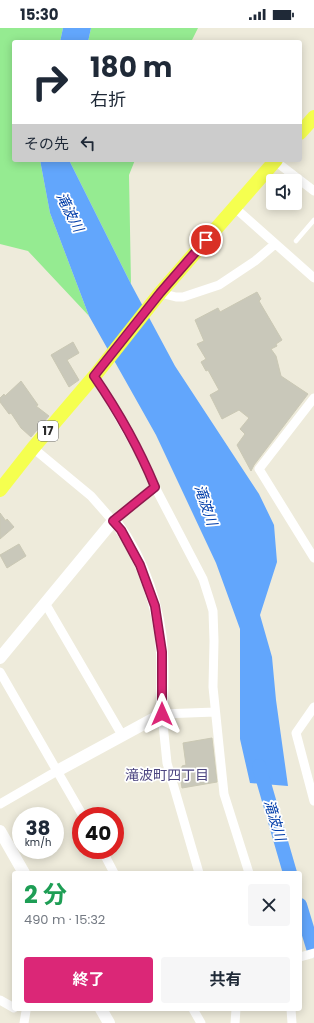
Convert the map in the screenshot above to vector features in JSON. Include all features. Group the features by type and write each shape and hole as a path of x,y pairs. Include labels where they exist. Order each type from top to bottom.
{"main road":[{"path":"302,131 314,117"},
{"name":"17","path":"0,490 160,293 275,162"}],"street":[{"path":"277,162 314,191"},
{"path":"234,207 314,278"},
{"path":"160,293 176,298 220,285 255,261 275,244"},
{"path":"95,374 144,461 155,487 203,579 210,600 213,611 213,687 224,794 248,871"},
{"path":"314,398 259,469 314,558"},
{"path":"33,448 91,496 121,530 140,565 155,606 162,652 162,714 167,763 199,871"},
{"path":"0,658 113,521 155,487"},
{"path":"45,603 122,735"},
{"path":"0,672 78,807"},
{"path":"314,707 296,733 314,801"},
{"path":"0,804 162,714 215,712"},
{"path":"0,831 23,871"},
{"path":"107,859 113,871"},
{"path":"302,956 314,953"},
{"path":"0,1000 12,1007"},
{"path":"24,1011 24,1023"},
{"path":"102,1011 109,1023"},
{"path":"194,1011 201,1023"},
{"path":"235,1023 236,1011"},
{"path":"291,1011 292,1023"}],"lane":[{"path":"296,241 314,220"}],"green space":[{"path":"0,28 63,28 60,40 12,40 12,162 40,162 50,213 89,316 28,251 0,244"},
{"path":"91,28 198,28 192,40 88,40"},
{"path":"70,162 134,162 129,175 131,284"}],"water":[{"path":"63,28 91,28 88,40 60,40"},
{"path":"40,162 70,162 131,284 175,366 259,494 274,525 277,562 260,615 272,657 276,700 288,786 250,783 240,739 240,629 216,563 156,435 89,316 50,213"}],"building":[{"path":"257,292 261,299 259,301 282,340 276,344 277,346 271,349 276,356 281,376 308,394 251,471 237,445 245,434 240,429 249,418 239,410 222,419 210,395 219,390 208,370 206,371 201,362 206,359 197,344 204,341 195,320 218,308 220,312"},
{"path":"73,342 79,353 67,360 79,380 69,387 51,355"},
{"path":"21,381 38,405 36,406 49,416 31,437 21,428 11,413 9,414 0,402 0,398 4,394 5,396"},
{"path":"0,513 6,521 7,519 14,527 0,539"},
{"path":"19,544 26,556 7,568 0,555"},
{"path":"212,738 217,782 182,788 179,769 186,765 183,743"}],"waterway":[{"name":"滝波川","path":"259,766 289,871"},
{"name":"滝波川","path":"302,912 314,951"}],"district":[{"name":"滝波町四丁目","path":"167,775"}],"route":[{"path":"162,714 162,652 155,606 140,565 121,530 113,521 155,487 144,461 106,394 94,376 160,293 206,240"}]}
